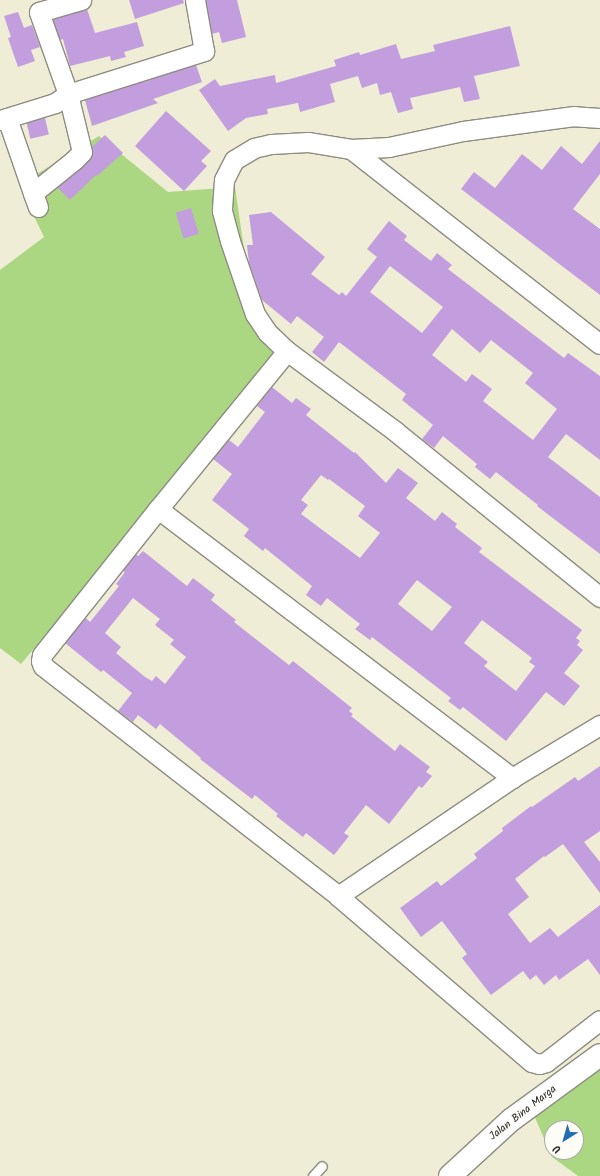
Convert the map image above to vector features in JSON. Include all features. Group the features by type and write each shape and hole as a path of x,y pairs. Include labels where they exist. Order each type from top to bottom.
{"street":[{"path":"81,0 40,12 68,94 82,152 35,200 4,119 55,103 68,94 204,51 195,0"},
{"path":"600,108 574,116 464,131 389,147 351,149 308,142 271,144 254,148 234,160 224,180 222,211 230,241 255,314 267,332 287,351 395,431 575,574 600,597"},
{"path":"574,116 600,118"},
{"path":"351,149 600,344"},
{"path":"287,351 158,509 42,655 42,664 338,896 535,1063 546,1062 600,1020"},
{"path":"158,509 512,778"},
{"path":"338,896 512,778 600,725"},
{"name":"Jalan Bina Marga","path":"450,1176 511,1120 600,1055"}],"lane":[{"path":"313,1176 322,1166"}],"green space":[{"path":"99,136 168,192 235,187 246,263 261,314 282,354 21,664 0,648 0,270 44,237 19,185"},
{"path":"600,1058 600,1176 578,1176 556,1160 584,1160 584,1120 544,1120 544,1138 530,1106"}],"building":[{"path":"129,0 183,0 184,3 135,19"},
{"path":"206,0 237,0 246,37 222,43 219,32 212,34"},
{"path":"87,9 95,33 137,22 144,46 124,52 126,57 111,61 110,56 70,66 63,39 60,40 53,19"},
{"path":"18,12 24,28 32,25 40,47 31,50 35,61 18,67 8,38 11,37 4,16"},
{"path":"510,26 520,66 474,76 480,99 464,102 460,87 410,98 413,109 398,113 391,92 380,95 377,83 362,88 358,76 330,84 335,102 300,112 298,103 267,109 268,114 246,118 228,131 199,90 215,79 220,86 275,75 276,83 336,66 334,60 359,52 360,55 396,44 401,59 435,51 433,45"},
{"path":"196,65 202,82 153,99 158,103 92,126 85,100"},
{"path":"166,111 211,151 201,161 207,166 184,191 135,146"},
{"path":"45,118 49,135 30,139 26,122"},
{"path":"105,135 123,153 97,176 96,175 70,200 57,187 90,160 93,155 92,147"},
{"path":"600,141 600,174 573,209 600,229 600,295 461,189 474,172 495,188 522,154 542,170 561,146 582,164"},
{"path":"191,208 199,234 184,238 176,213"},
{"path":"271,212 325,257 311,274 339,295 342,292 346,296 377,257 367,249 389,221 407,236 404,240 431,261 437,253 452,265 448,269 564,358 568,353 600,376 600,460 566,434 548,457 600,497 600,554 537,506 538,505 496,472 490,479 475,467 477,464 443,436 434,448 422,439 433,425 402,400 406,394 339,342 324,362 312,352 324,337 297,316 291,324 262,300 249,263 247,245 253,245 249,215","holes":["390,266 443,307 422,333 370,292","452,329 480,353 491,340 533,373 525,383 557,409 533,440 483,401 492,389 472,374 466,382 432,355"]},
{"path":"272,387 292,403 296,398 311,409 306,415 354,453 355,452 386,483 398,468 418,483 406,498 435,521 442,512 457,524 455,527 482,548 479,552 582,630 576,638 580,641 577,645 583,650 564,673 580,686 564,706 546,692 506,741 463,707 460,710 448,701 451,698 372,637 370,640 355,629 360,624 327,598 321,606 306,595 312,586 265,548 263,551 244,536 249,529 212,500 232,474 213,459 229,440 238,447 265,412 257,406","holes":["321,475 328,480 329,479 365,506 358,516 380,533 360,558 301,514 308,505 301,500","417,580 452,607 432,631 398,604","482,620 532,658 529,662 535,666 516,691 484,666 488,662 464,643"]},
{"path":"143,551 187,586 193,578 215,595 211,600 236,620 234,622 289,665 293,661 352,708 349,711 353,714 351,716 395,751 400,744 430,767 426,772 432,776 422,788 419,786 389,824 366,805 344,833 349,836 334,855 306,833 303,837 276,816 278,814 255,795 252,799 200,759 201,758 160,724 156,729 138,715 133,722 118,711 132,693 103,670 101,672 65,643 86,618 90,622 119,586 116,584 125,572 123,571 136,554 138,556","holes":["133,598 160,619 155,625 174,640 170,644 186,657 165,684 156,676 152,681 145,677 116,653 121,647 105,633"]},
{"path":"600,766 600,831 584,842 600,862 600,893 563,844 545,857 544,856 515,879 529,897 508,914 530,943 550,928 558,937 600,905 600,975 588,959 559,980 556,975 544,985 536,975 530,980 523,971 491,995 462,958 467,954 442,921 421,937 400,908 437,881 441,886 477,858 474,854 503,831 502,828 531,806 532,807 575,777 578,781"}]}
